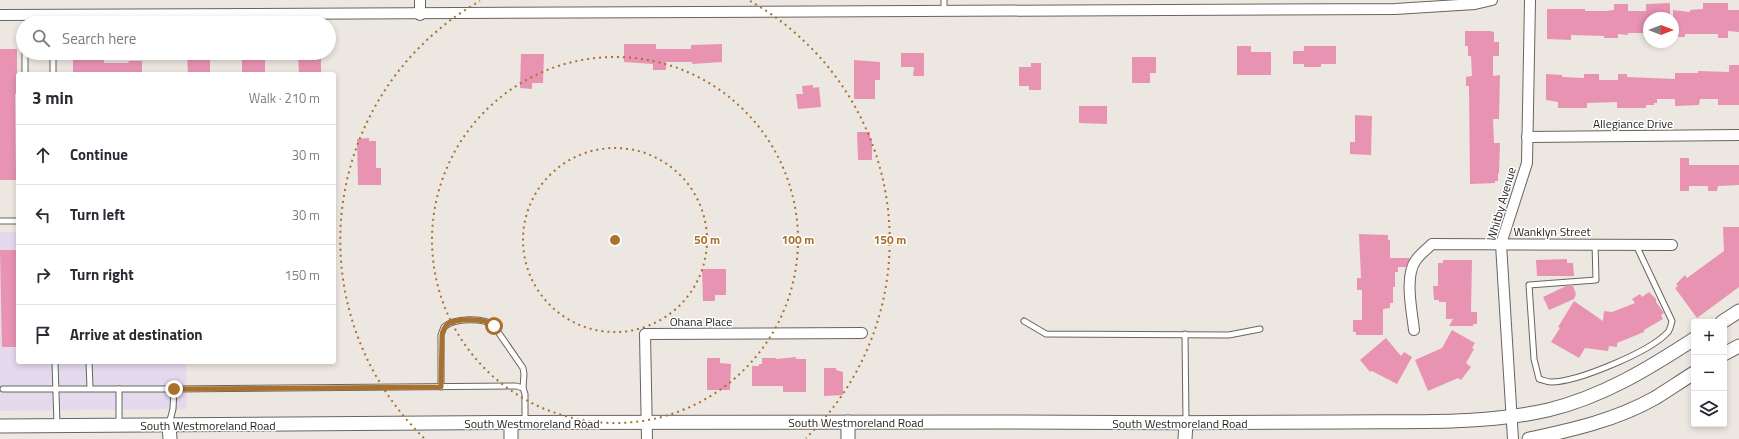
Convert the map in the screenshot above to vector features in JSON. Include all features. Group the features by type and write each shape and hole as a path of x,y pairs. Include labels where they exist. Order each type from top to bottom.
{"main road":[{"path":"1727,319 1739,311"},
{"name":"South Westmoreland Road","path":"0,426 525,424 646,422 1186,424 1488,419 1547,410 1607,390 1629,379 1691,341"},
{"path":"1727,352 1739,346"},
{"path":"1529,439 1583,427 1618,415 1655,398 1691,375"},
{"path":"848,422 848,439"},
{"path":"511,424 511,439"},
{"path":"1185,439 1186,424"},
{"path":"169,425 170,439"}],"street":[{"path":"420,0 420,15"},
{"path":"328,16 1395,9 1475,4 1492,0"},
{"name":"Whitby Avenue","path":"1513,439 1501,244 1527,163 1530,0"},
{"path":"0,15 16,18"},
{"name":"Allegiance Drive","path":"1527,137 1739,135"},
{"name":"Wanklyn Street","path":"1414,330 1409,293 1411,272 1416,260 1432,244 1672,245"},
{"name":"Ohana Place","path":"646,439 645,334 862,333"}],"lane":[{"path":"944,0 944,11"},
{"path":"25,60 25,72"},
{"path":"53,60 53,72"},
{"path":"0,221 16,221"},
{"path":"1595,244 1596,280 1569,281 1529,286 1534,359 1539,378 1549,383 1569,379 1624,359 1650,346 1669,332 1672,321 1636,245"},
{"path":"441,387 442,335 444,327 455,321 474,320 491,323 498,330 523,368 525,424"},
{"path":"1024,321 1046,334 1229,335 1260,329"},
{"path":"1184,334 1186,424"},
{"path":"55,364 57,425"},
{"path":"89,364 90,388"},
{"path":"3,390 90,388 174,389 516,386 523,388"},
{"path":"119,389 119,425"},
{"path":"169,425 173,409 174,389"}],"shaded area":[{"path":"0,232 16,232 16,364 186,364 187,409 0,411"}],"building":[{"path":"1670,3 1670,12 1643,12 1643,33 1628,33 1628,35 1618,34 1618,38 1571,35 1571,40 1547,39 1547,9 1585,9 1585,11 1605,11 1614,10 1614,4 1628,4 1628,11 1646,11 1646,4"},
{"path":"1703,3 1728,3 1728,10 1739,10 1739,32 1728,31 1728,38 1718,38 1718,34 1685,34 1685,37 1679,37 1679,12 1673,12 1673,10 1690,12 1690,10 1703,9"},
{"path":"1465,31 1494,32 1494,42 1499,42 1499,56 1493,56 1493,76 1500,75 1499,119 1493,119 1494,143 1500,143 1498,181 1495,181 1495,183 1470,184 1469,86 1466,86 1466,77 1472,76 1471,56 1468,56 1468,46 1465,46"},
{"path":"624,44 656,44 656,49 691,49 691,45 722,44 722,62 692,64 692,62 666,62 666,70 653,70 653,64 624,62"},
{"path":"1237,46 1251,46 1251,52 1271,52 1271,75 1237,75"},
{"path":"1304,46 1336,46 1336,64 1321,64 1321,67 1304,67 1304,64 1293,64 1293,51 1304,51"},
{"path":"0,49 16,49 16,180 0,180"},
{"path":"901,53 924,53 924,76 913,76 914,67 901,67"},
{"path":"521,54 544,54 543,83 532,83 532,89 520,88"},
{"path":"1132,57 1156,57 1156,73 1150,73 1150,83 1132,83"},
{"path":"73,60 104,60 104,63 128,63 129,61 142,61 142,72 73,72"},
{"path":"187,60 210,60 210,72 188,72"},
{"path":"242,60 265,60 265,72 242,72"},
{"path":"298,60 321,60 321,72 299,72"},
{"path":"854,60 880,62 880,80 875,80 875,99 854,99"},
{"path":"1031,63 1041,63 1041,90 1029,90 1029,86 1019,86 1019,67 1031,67"},
{"path":"1729,65 1739,65 1739,105 1718,105 1718,99 1700,99 1699,105 1675,106 1675,99 1657,99 1657,103 1654,103 1654,105 1646,105 1646,108 1617,108 1617,102 1587,103 1587,108 1558,108 1558,102 1546,100 1546,74 1562,75 1562,77 1584,78 1584,74 1599,74 1599,80 1618,80 1618,74 1627,74 1627,77 1675,79 1675,73 1698,73 1698,71 1729,72"},
{"path":"813,85 813,88 819,87 821,107 798,109 796,94 803,94 802,86"},
{"path":"1079,106 1107,106 1107,124 1079,123"},
{"path":"1355,115 1372,116 1371,155 1350,154 1350,142 1355,142"},
{"path":"857,132 870,132 870,139 872,139 872,160 858,160"},
{"path":"369,138 369,141 376,141 376,168 381,168 381,185 358,185 357,139"},
{"path":"1680,158 1689,158 1689,165 1739,165 1739,185 1718,186 1717,191 1708,191 1708,186 1689,186 1689,191 1680,191"},
{"path":"1723,227 1739,227 1739,287 1697,318 1675,288 1678,286 1676,284 1685,275 1687,278 1724,251"},
{"path":"1359,234 1388,235 1388,240 1390,240 1390,258 1410,258 1406,267 1398,267 1398,272 1395,272 1393,303 1390,303 1390,308 1383,309 1383,335 1356,335 1356,332 1353,332 1353,320 1362,320 1362,290 1357,290 1357,278 1361,278"},
{"path":"0,250 16,250 16,347 2,347"},
{"path":"1567,259 1567,263 1573,263 1574,276 1537,276 1536,260"},
{"path":"1443,260 1472,260 1471,312 1477,312 1477,324 1473,324 1473,326 1449,326 1453,319 1446,319 1446,302 1434,300 1433,286 1438,286 1438,263 1443,263"},
{"path":"702,269 726,269 726,295 715,295 715,301 703,301"},
{"path":"1566,286 1573,286 1576,294 1574,299 1549,310 1543,297"},
{"path":"1649,292 1656,299 1656,302 1664,313 1661,315 1663,319 1644,330 1644,332 1617,343 1617,347 1609,346 1608,351 1585,348 1579,358 1551,342 1560,328 1558,327 1574,301 1603,321 1604,311 1612,312 1635,303 1632,299 1640,294 1642,297"},
{"path":"1452,330 1475,343 1472,348 1474,349 1466,363 1471,367 1461,380 1458,378 1428,391 1415,360 1442,348"},
{"path":"1386,338 1401,356 1404,352 1412,357 1397,384 1372,371 1370,372 1360,360"},
{"path":"796,357 796,359 806,359 806,392 783,392 783,386 752,386 752,366 759,366 759,364 762,364 762,358 776,359"},
{"path":"707,358 720,358 720,363 731,364 730,390 707,390"},
{"path":"824,368 836,368 836,370 843,372 843,395 824,396"}],"route":[{"path":"174,389 441,387 442,335 444,327 451,322 461,320 487,321 494,326"}]}
